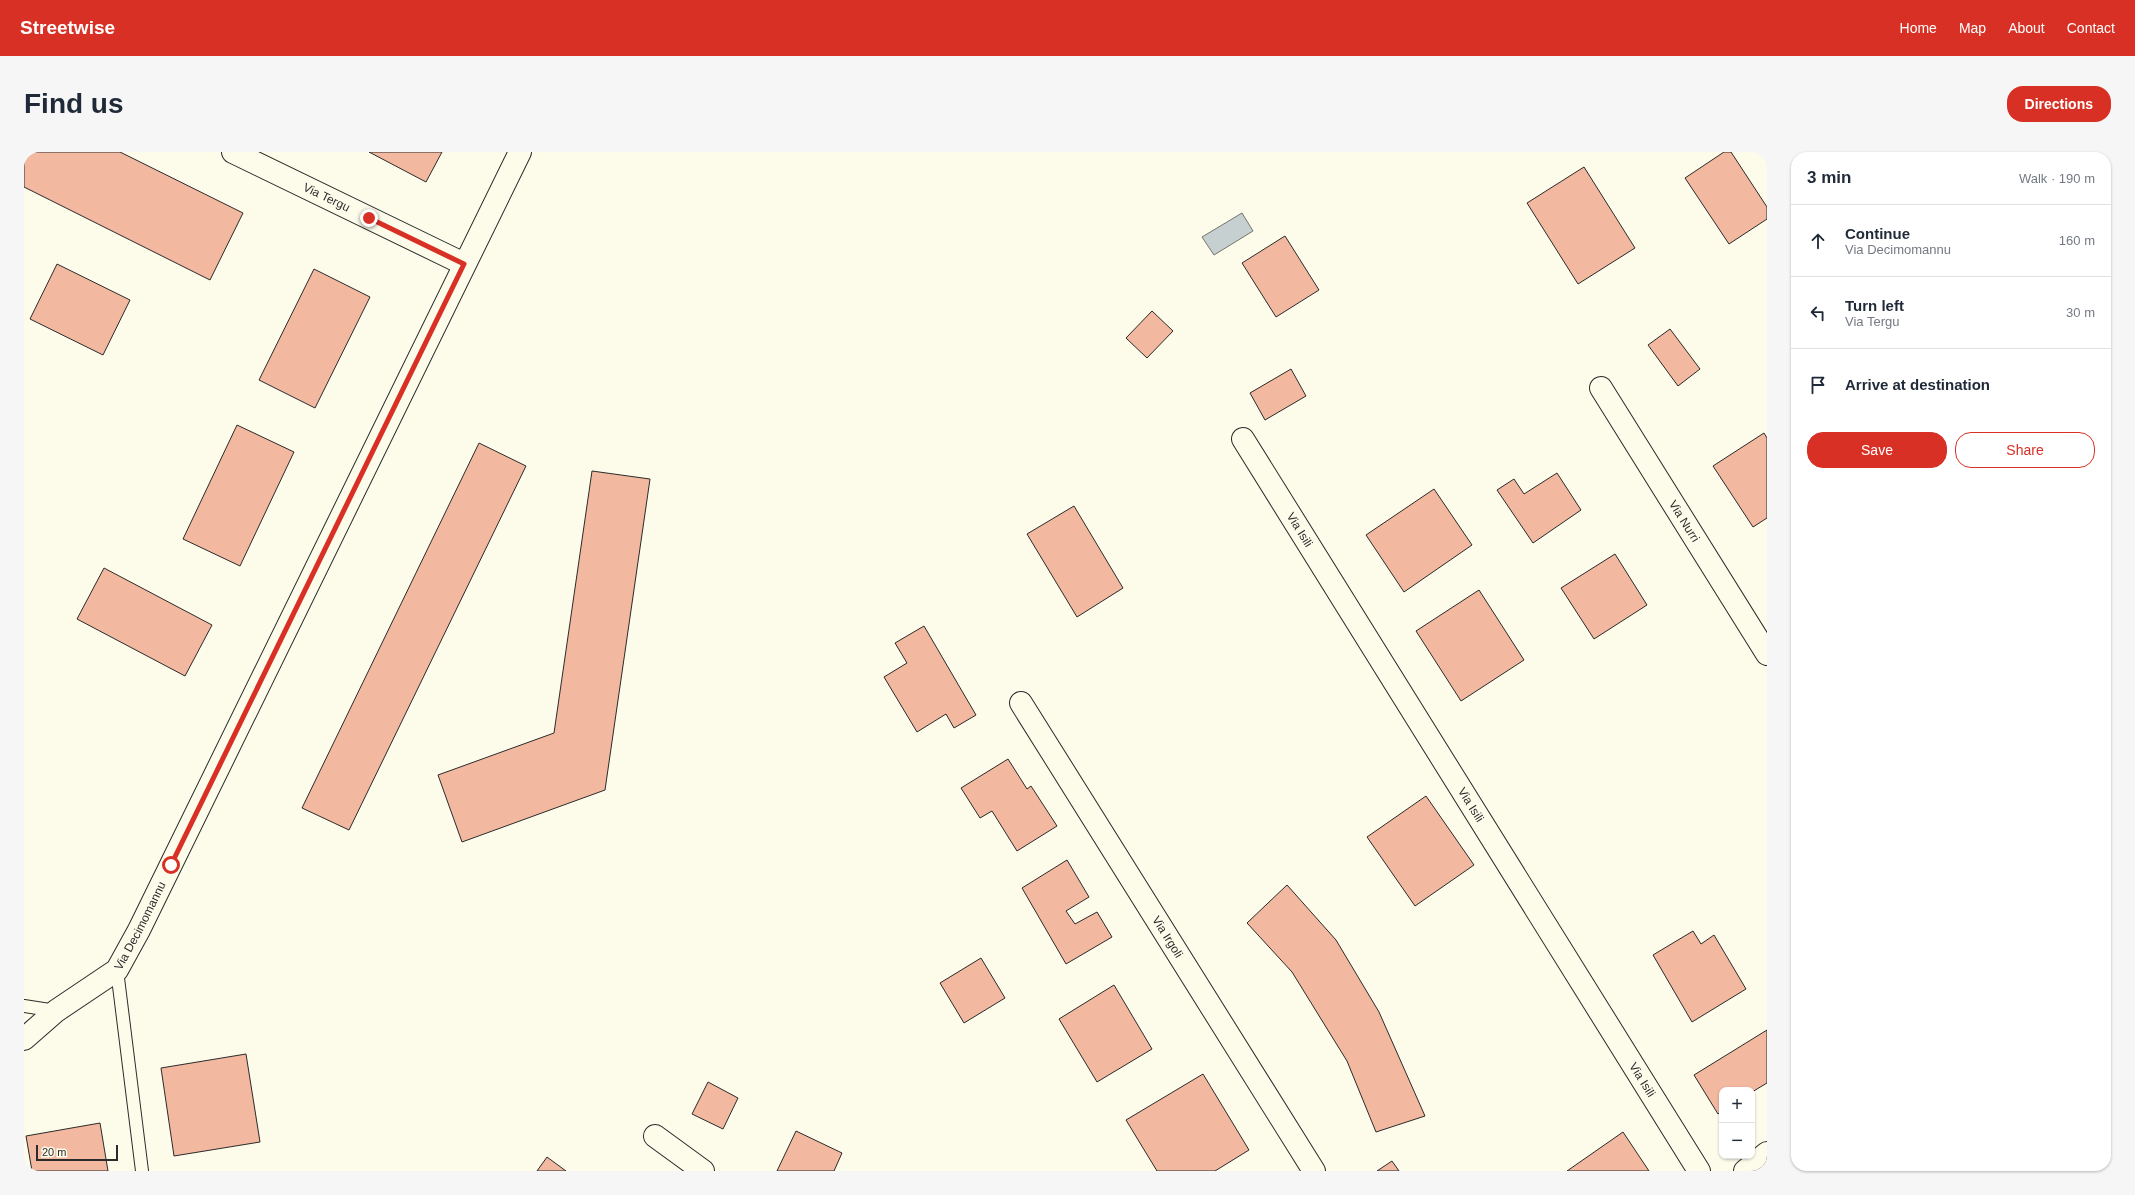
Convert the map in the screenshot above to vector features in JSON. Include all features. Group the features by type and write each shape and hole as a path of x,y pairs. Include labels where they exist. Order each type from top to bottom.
{"street":[{"name":"Via Tergu","path":"233,152 464,264"},
{"name":"Via Decimomannu","path":"24,1039 56,1011 116,970 139,930 520,152"},
{"name":"Via Nurri","path":"1601,388 1767,654"},
{"name":"Via Isili","path":"1242,439 1699,1171"},
{"name":"Via Irgoli","path":"1021,703 1314,1171"},
{"path":"655,1136 703,1171"},
{"path":"1745,1171 1767,1153"}],"lane":[{"path":"116,970 142,1171"},
{"path":"24,1006 56,1011"}],"shaded area":[{"path":"1242,213 1253,231 1214,255 1202,237"}],"building":[{"path":"24,152 120,152 243,213 210,280 24,187"},
{"path":"369,152 442,152 426,182"},
{"path":"1724,152 1731,152 1767,207 1767,219 1729,244 1685,178"},
{"path":"1584,167 1635,248 1578,284 1527,203"},
{"path":"1285,236 1319,290 1276,317 1242,263"},
{"path":"57,264 130,300 103,355 30,319"},
{"path":"314,269 370,297 315,408 259,380"},
{"path":"1152,311 1173,331 1147,358 1126,338"},
{"path":"1670,329 1700,369 1678,386 1648,345"},
{"path":"1291,369 1306,396 1265,420 1250,393"},
{"path":"237,425 294,452 240,566 183,539"},
{"path":"1764,433 1767,438 1767,518 1753,527 1713,466"},
{"path":"479,443 526,466 349,830 302,808"},
{"path":"592,471 650,479 605,790 462,842 438,775 554,733"},
{"path":"1557,473 1581,510 1533,543 1497,490 1514,479 1524,494"},
{"path":"1434,489 1472,545 1404,592 1366,535"},
{"path":"1074,506 1123,588 1077,617 1027,534"},
{"path":"1615,554 1647,605 1594,639 1561,588"},
{"path":"104,568 212,625 185,676 77,619"},
{"path":"1479,590 1524,660 1461,701 1416,631"},
{"path":"924,626 976,715 954,728 946,714 917,732 884,677 907,663 895,643"},
{"path":"1008,759 1027,789 1031,786 1057,826 1017,851 992,811 980,818 961,788"},
{"path":"1426,796 1474,865 1415,906 1367,837"},
{"path":"1067,860 1089,897 1066,911 1075,924 1097,912 1112,937 1066,964 1022,888"},
{"path":"1287,885 1336,940 1379,1012 1425,1116 1376,1132 1347,1061 1292,972 1247,923"},
{"path":"1693,931 1701,944 1714,935 1746,989 1692,1022 1653,955"},
{"path":"981,958 1005,998 964,1023 940,983"},
{"path":"1114,985 1152,1049 1097,1082 1059,1019"},
{"path":"1767,1030 1767,1083 1755,1090 1755,1087 1719,1087 1718,1114 1694,1075"},
{"path":"246,1054 260,1142 174,1156 161,1068"},
{"path":"1203,1074 1249,1150 1215,1171 1157,1171 1126,1120"},
{"path":"708,1082 738,1098 723,1129 692,1114"},
{"path":"100,1123 108,1171 32,1171 26,1136"},
{"path":"796,1131 842,1153 834,1171 777,1171"},
{"path":"1623,1132 1649,1171 1567,1171"},
{"path":"547,1157 566,1171 537,1171"},
{"path":"1392,1161 1399,1171 1377,1171"}],"route":[{"path":"171,865 464,264 369,218"}]}
